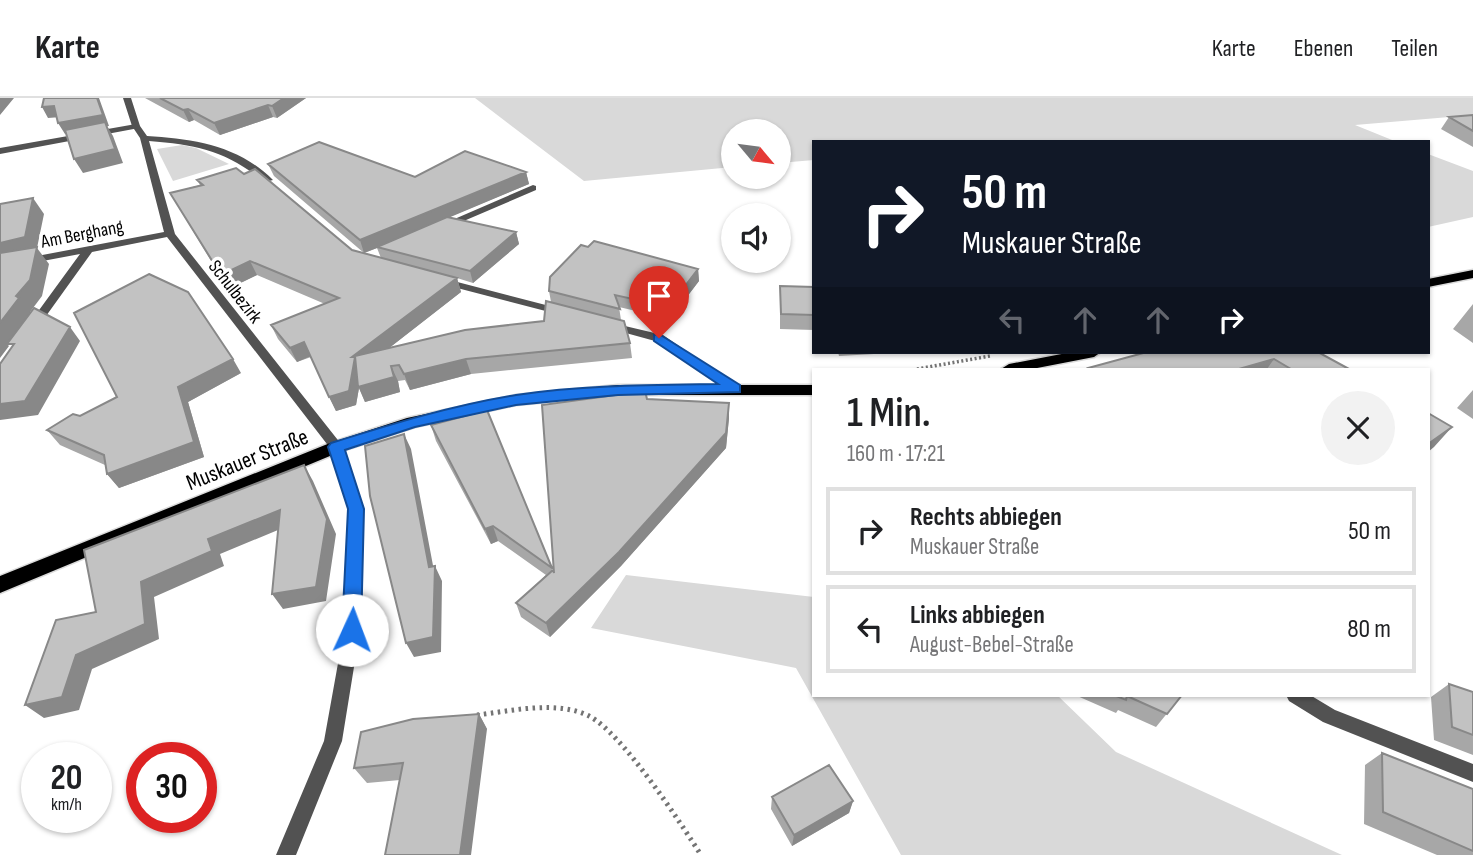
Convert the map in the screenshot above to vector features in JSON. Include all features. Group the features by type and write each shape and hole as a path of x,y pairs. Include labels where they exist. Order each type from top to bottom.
{"main road":[{"path":"1430,284 1473,274"},
{"path":"1014,368 1084,354"},
{"name":"Muskauer Straße","path":"0,585 336,447 413,422 516,400 618,390 812,390"}],"street":[{"name":"Schulbezirk","path":"127,98 136,126 144,138 170,234 336,447"},
{"path":"0,151 136,126"},
{"path":"144,138 200,142 245,160 274,185"},
{"path":"436,229 533,188"},
{"name":"Am Berghang","path":"0,266 170,234"},
{"path":"24,338 88,250"},
{"path":"430,278 578,317"},
{"path":"592,320 659,338 735,389"},
{"path":"286,855 333,741 352,630 356,509 336,447"},
{"path":"1298,697 1329,716 1473,773"}],"path":[{"path":"946,367 998,355"},
{"path":"466,716 556,708 592,717 633,761 684,827 701,855"}],"shaded area":[{"path":"475,98 1473,98 1473,115 1355,125 1392,140 812,140 812,160 791,162 791,119 721,119 721,168 584,181"},
{"path":"182,145 196,148 229,164 173,181 157,149"},
{"path":"1430,155 1473,171 1473,217 1430,227"},
{"path":"626,575 812,597 812,696 796,668 591,628"},
{"path":"812,697 1059,697 1116,752 1342,855 901,855"}],"building":[{"path":"44,98 97,98 103,115 58,123 54,106 42,107"},
{"path":"160,98 284,98 272,106 214,123"},
{"path":"1473,115 1473,131 1449,117"},
{"path":"105,122 115,149 74,159 65,130"},
{"path":"319,142 415,177 465,151 526,172 360,240 268,164"},
{"path":"236,168 244,174 255,169 352,250 457,278 352,357 355,357 349,391 329,397 304,342 290,348 271,325 339,298 250,261 221,275 170,193 203,185 197,180"},
{"path":"33,198 25,237 0,243 0,204"},
{"path":"447,217 516,232 470,271 377,247"},
{"path":"594,241 698,269 669,307 615,295 620,309 549,291 550,277 581,245 588,247"},
{"path":"37,247 30,280 16,296 19,298 0,323 0,253"},
{"path":"149,274 188,292 233,359 178,387 194,442 107,474 104,455 47,430 73,414 80,416 117,397 74,313"},
{"path":"780,286 812,287 812,315 781,314"},
{"path":"546,301 624,321 630,343 466,359 404,374 399,365 391,366 394,377 358,387 355,356 465,330 544,321"},
{"path":"34,308 70,327 25,401 0,404 0,364 14,344 7,344"},
{"path":"1140,354 1322,354 1347,368 1289,368 1274,359 1242,368 1088,368"},
{"path":"645,391 647,399 729,403 726,433 619,552 546,623 516,603 553,570 554,573 542,405"},
{"path":"487,410 552,568 493,526 485,529 431,425"},
{"path":"1430,414 1452,427 1430,443"},
{"path":"404,434 429,567 435,566 433,637 406,643 370,496 365,446"},
{"path":"304,465 327,519 316,587 272,594 280,510 208,539 212,551 141,582 145,624 76,655 62,697 25,705 56,620 96,612 84,550"},
{"path":"1449,684 1473,692 1473,735 1452,727"},
{"path":"1129,697 1180,697 1167,714"},
{"path":"479,714 460,855 385,855 403,763 354,768 361,732 413,719"},
{"path":"1382,753 1473,789 1473,851 1383,812"},
{"path":"829,765 853,801 794,835 772,797"}],"route":[{"path":"352,630 356,509 336,447 413,422 516,400 618,390 735,389 659,338"}]}
